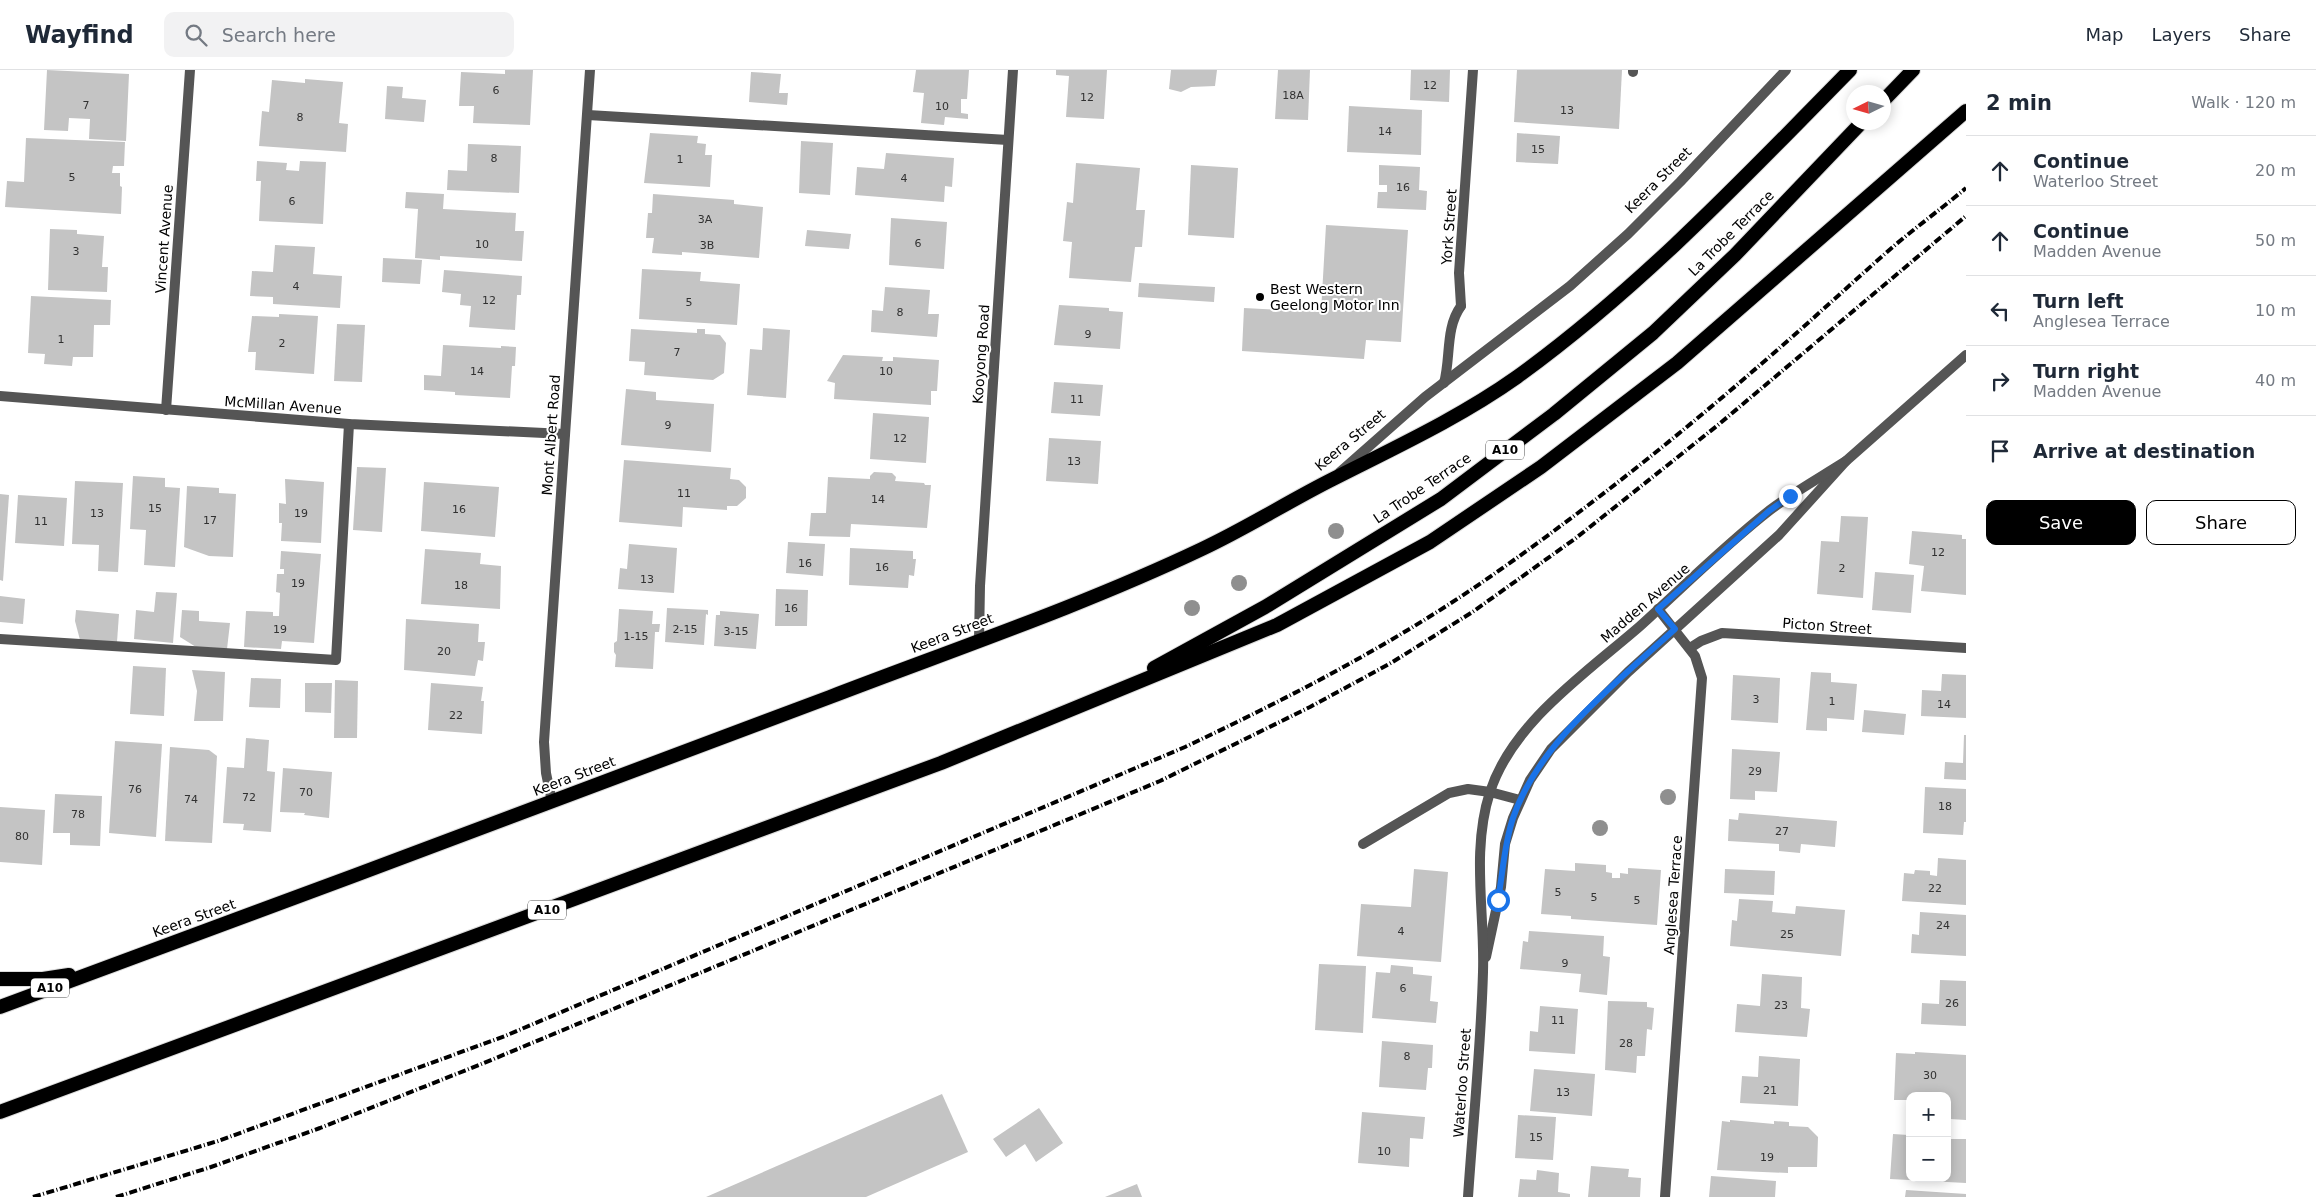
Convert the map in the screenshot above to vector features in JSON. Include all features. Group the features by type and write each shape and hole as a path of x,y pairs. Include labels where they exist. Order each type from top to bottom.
{"highway":[{"name":"La Trobe Terrace","path":"1329,481 1462,414 1518,376 1580,328 1642,278 1746,177 1850,70"},
{"path":"1891,93 1913,70"},
{"path":"1092,702 1277,625 1430,542 1541,467 1677,363 1966,111"},
{"name":"La Trobe Terrace","path":"1092,702 1264,607 1433,504 1554,414 1660,326 1735,255 1854,130"},
{"name":"Keera Street","path":"0,1007 552,802 1098,595 1202,549 1329,481"},
{"name":"A10","path":"0,1112 931,766 1092,702"},
{"path":"0,979 43,979 100,970"}],"street":[{"name":"Vincent Avenue","path":"166,410 190,70"},
{"name":"Mont Albert Road","path":"552,802 546,773 544,742 590,70"},
{"name":"Kooyong Road","path":"979,640 980,586 1013,70"},
{"name":"York Street","path":"1444,383 1449,361 1452,324 1461,306 1460,273 1473,70"},
{"name":"Keera Street","path":"1329,481 1444,383 1570,286 1628,234 1786,70"},
{"path":"588,115 1008,140"},
{"name":"Madden Avenue","path":"1520,800 1541,762 1563,736 1675,629 1779,535 1846,461 1966,354"},
{"name":"McMillan Avenue","path":"0,396 349,424 565,434"},
{"path":"0,639 336,660 349,424"},
{"name":"Madden Avenue","path":"1490,792 1508,752 1526,727 1769,511 1846,461"},
{"name":"Anglesea Terrace","path":"1658,609 1690,648 1700,669 1702,688 1665,1197"},
{"name":"Picton Street","path":"1690,648 1701,641 1722,633 1966,648"},
{"path":"1363,844 1449,793 1468,788 1520,800"},
{"name":"Waterloo Street","path":"1468,1197 1483,970 1479,874 1481,844 1490,792"},
{"name":"Waterloo Street","path":"1483,970 1501,887 1505,844 1520,800"}],"building":[{"path":"47,70 129,74 126,141 89,139 90,119 69,118 68,131 44,130"},
{"path":"505,70 533,70 530,125 473,123 474,106 459,106 461,72 505,74"},
{"path":"916,70 969,70 967,99 961,99 961,113 968,114 968,119 945,117 944,125 921,123 924,93 913,92"},
{"path":"1056,70 1107,70 1104,119 1066,117 1069,76 1056,75"},
{"path":"1171,70 1217,70 1215,86 1191,87 1181,92 1169,89"},
{"path":"1278,70 1310,70 1308,120 1275,119"},
{"path":"1411,70 1450,70 1449,102 1410,100"},
{"path":"1517,70 1622,70 1619,129 1514,122"},
{"path":"751,72 781,74 779,93 788,93 787,105 749,102"},
{"path":"305,79 343,82 339,123 348,124 346,152 259,146 262,111 269,112 272,80 305,83"},
{"path":"387,86 403,87 402,98 426,100 424,122 385,119"},
{"path":"1349,106 1422,110 1421,155 1347,152"},
{"path":"650,133 698,136 697,143 706,144 705,155 712,155 710,187 644,183"},
{"path":"1517,133 1560,136 1558,164 1516,162"},
{"path":"26,138 125,142 124,166 113,166 112,173 120,173 120,186 122,187 121,214 5,207 7,181 24,182"},
{"path":"801,141 833,143 830,195 799,193"},
{"path":"468,144 521,146 519,193 447,190 448,170 467,171"},
{"path":"886,153 954,158 952,187 945,186 944,202 855,195 857,167 884,169"},
{"path":"257,161 287,163 286,170 299,171 300,161 326,162 323,224 259,221 261,181 256,181"},
{"path":"1076,163 1140,168 1136,210 1145,210 1142,247 1135,247 1131,282 1069,278 1072,242 1063,241 1067,202 1073,203"},
{"path":"1191,165 1238,168 1234,238 1188,235"},
{"path":"1379,165 1420,167 1419,190 1427,191 1426,210 1377,208 1378,192 1387,192 1387,185 1379,185"},
{"path":"406,192 444,194 443,209 516,213 515,231 524,231 522,261 440,256 440,260 415,258 418,209 405,208"},
{"path":"653,194 734,200 734,204 763,207 759,258 682,252 682,255 652,253 654,238 646,238 648,213 652,213"},
{"path":"891,218 947,222 944,269 889,265"},
{"path":"1326,225 1408,230 1401,342 1366,340 1364,359 1242,351 1244,308 1321,312"},
{"path":"50,229 77,230 77,234 104,236 102,267 108,267 107,292 48,290"},
{"path":"807,230 851,234 849,249 805,246"},
{"path":"275,245 315,247 313,274 342,276 340,308 273,304 273,297 250,296 252,271 273,272"},
{"path":"383,258 422,260 420,284 382,282"},
{"path":"642,269 701,272 700,281 740,284 737,325 639,319"},
{"path":"444,270 522,276 521,295 517,295 515,330 469,327 471,306 460,305 461,294 442,292"},
{"path":"1139,283 1215,287 1214,302 1138,297"},
{"path":"885,287 930,290 928,314 939,314 937,337 871,332 872,310 883,311"},
{"path":"31,296 111,300 110,325 94,325 93,357 73,357 72,366 44,364 45,354 28,353"},
{"path":"1059,305 1109,308 1109,311 1123,312 1120,349 1054,345"},
{"path":"279,314 318,316 314,374 255,370 256,352 248,352 252,316 279,317"},
{"path":"337,324 365,325 362,382 334,381"},
{"path":"763,328 790,330 786,398 747,395 750,349 762,350"},
{"path":"631,329 697,333 697,329 705,329 705,334 720,335 726,343 724,373 713,380 644,375 645,362 629,361"},
{"path":"443,345 516,347 515,366 512,366 510,398 455,395 455,392 424,390 424,375 441,376"},
{"path":"843,355 883,357 882,361 893,361 893,357 939,360 937,391 931,391 931,405 834,399 835,383 827,381"},
{"path":"1054,382 1103,385 1100,416 1051,413"},
{"path":"626,389 656,392 656,400 714,404 711,452 621,445"},
{"path":"873,413 929,417 926,463 870,459"},
{"path":"1049,438 1101,441 1098,484 1046,481"},
{"path":"624,460 731,468 730,479 739,480 746,487 746,498 737,506 727,506 727,510 683,507 682,527 619,522"},
{"path":"357,467 386,468 382,532 353,530"},
{"path":"874,472 892,473 896,477 895,481 931,485 927,528 851,524 850,537 809,536 811,513 826,513 828,477 870,479"},
{"path":"133,476 165,478 165,487 180,488 175,567 144,565 146,530 130,529"},
{"path":"285,479 324,482 321,543 281,541 282,523 279,523 279,503 286,504"},
{"path":"75,481 123,483 118,572 98,571 99,545 72,544"},
{"path":"424,482 499,487 495,537 421,531"},
{"path":"187,486 219,488 219,493 236,494 233,557 209,556 184,547"},
{"path":"0,494 9,495 3,581 0,580"},
{"path":"18,495 67,498 64,546 15,543"},
{"path":"1841,516 1868,517 1863,598 1817,594 1821,541 1839,542"},
{"path":"1912,531 1962,535 1962,539 1966,539 1966,595 1921,591 1924,566 1909,564"},
{"path":"788,542 825,544 823,576 786,573"},
{"path":"629,544 677,548 674,593 618,589 620,568 627,569"},
{"path":"850,548 913,551 913,559 916,559 914,576 909,575 908,588 849,585"},
{"path":"425,549 481,553 480,564 501,566 500,609 421,604"},
{"path":"281,551 321,554 314,643 282,641 281,649 244,647 246,611 273,612 273,616 279,616 280,593 276,592 277,574 284,574 284,569 280,569"},
{"path":"1875,572 1914,575 1911,613 1872,610"},
{"path":"776,589 808,590 807,626 775,626"},
{"path":"156,592 177,593 173,643 134,639 136,610 154,612"},
{"path":"0,596 25,599 23,624 0,622"},
{"path":"667,608 708,610 708,615 706,614 704,645 665,642"},
{"path":"619,609 653,611 652,624 660,624 659,632 655,632 653,669 615,667 614,643 617,641"},
{"path":"76,610 119,614 117,642 80,640 75,621"},
{"path":"182,610 199,611 199,621 230,623 227,649 196,647 180,637"},
{"path":"720,611 759,614 756,649 714,646 716,615 720,615"},
{"path":"406,619 479,624 478,642 485,642 483,661 478,660 475,676 404,670"},
{"path":"133,666 166,668 164,716 130,714"},
{"path":"192,670 225,672 223,721 194,721 197,691"},
{"path":"1811,672 1831,673 1831,682 1857,684 1854,720 1827,718 1827,731 1806,730"},
{"path":"1942,674 1966,675 1966,718 1921,716 1922,690 1941,691"},
{"path":"1733,675 1780,678 1778,723 1731,720"},
{"path":"251,678 281,679 280,708 249,707"},
{"path":"335,680 358,681 357,738 334,738"},
{"path":"305,683 332,683 331,713 305,712"},
{"path":"431,683 483,687 481,701 484,701 482,734 428,730"},
{"path":"1864,710 1906,714 1904,735 1862,732"},
{"path":"1964,735 1966,735 1966,780 1944,779 1945,762 1963,763"},
{"path":"246,738 269,740 267,771 275,772 271,832 243,830 244,824 223,823 227,767 244,768"},
{"path":"115,741 162,744 156,837 109,833"},
{"path":"170,747 209,750 217,756 212,843 165,841"},
{"path":"1732,749 1780,752 1777,792 1755,791 1755,800 1730,799"},
{"path":"283,768 332,772 329,818 304,815 305,813 280,812"},
{"path":"1925,787 1966,789 1966,822 1964,822 1963,835 1923,833"},
{"path":"55,794 102,796 100,846 70,845 70,833 53,833"},
{"path":"0,807 45,810 42,865 0,862"},
{"path":"1739,813 1837,821 1835,847 1801,844 1800,853 1779,851 1779,844 1728,841 1729,819 1738,820"},
{"path":"1938,858 1966,860 1966,905 1902,901 1904,873 1914,874 1915,870 1930,871 1930,875 1937,876"},
{"path":"1575,863 1606,865 1606,872 1612,873 1612,878 1620,878 1620,873 1628,874 1628,868 1661,870 1657,925 1571,919 1571,916 1541,914 1545,869 1575,871"},
{"path":"1414,869 1448,872 1441,962 1357,956 1361,904 1411,907"},
{"path":"1725,869 1775,871 1774,895 1724,893"},
{"path":"1739,899 1773,901 1772,912 1795,914 1796,906 1845,910 1841,956 1730,946 1732,920 1737,921"},
{"path":"1920,912 1966,915 1966,956 1911,953 1912,934 1919,935"},
{"path":"1529,931 1604,936 1603,956 1610,957 1607,995 1579,992 1581,974 1520,969 1523,941 1528,942"},
{"path":"1319,964 1366,966 1363,1033 1315,1030"},
{"path":"1391,965 1413,967 1413,974 1432,976 1430,1001 1438,1002 1436,1023 1372,1018 1376,972 1390,973"},
{"path":"1762,974 1802,977 1801,1008 1810,1009 1807,1037 1735,1032 1737,1004 1760,1006"},
{"path":"1940,980 1966,981 1966,1026 1921,1024 1922,1003 1939,1004"},
{"path":"1608,1001 1647,1002 1647,1007 1654,1008 1652,1030 1647,1029 1645,1056 1637,1056 1636,1073 1605,1070"},
{"path":"1540,1006 1578,1009 1575,1054 1529,1051 1530,1031 1538,1032"},
{"path":"1382,1041 1433,1045 1432,1068 1428,1068 1426,1090 1379,1087"},
{"path":"1915,1052 1966,1055 1966,1120 1951,1119 1951,1092 1906,1092 1906,1100 1894,1100 1896,1053 1915,1054"},
{"path":"1759,1056 1800,1059 1798,1106 1740,1103 1742,1076 1758,1077"},
{"path":"1534,1069 1595,1074 1592,1116 1530,1111"},
{"path":"942,1094 968,1152 866,1197 706,1197"},
{"path":"1039,1108 1063,1143 1036,1162 1025,1144 1006,1157 993,1139"},
{"path":"1362,1112 1425,1117 1423,1139 1410,1138 1409,1167 1358,1163"},
{"path":"1518,1115 1556,1117 1553,1160 1515,1158"},
{"path":"1730,1120 1774,1124 1774,1121 1789,1122 1789,1126 1808,1127 1818,1137 1817,1167 1788,1167 1788,1173 1717,1170 1722,1121 1730,1122"},
{"path":"1893,1134 1906,1135 1906,1180 1890,1179"},
{"path":"1951,1139 1966,1139 1966,1183 1947,1182 1951,1182"},
{"path":"1591,1166 1629,1169 1628,1177 1641,1178 1640,1197 1588,1197"},
{"path":"1537,1170 1559,1173 1558,1192 1570,1194 1570,1197 1518,1197 1520,1179 1536,1180"},
{"path":"1711,1176 1776,1181 1775,1197 1709,1197"},
{"path":"1137,1184 1142,1197 1105,1197"},
{"path":"1906,1190 1966,1194 1966,1197 1905,1197"}],"railway":[{"path":"33,1197 218,1141 505,1036 1185,747 1266,708 1345,666 1422,621 1497,572 1565,523 1696,419 1897,244 1966,188"},
{"path":"116,1197 211,1167 320,1128 484,1063 1160,781 1310,707 1391,663 1474,611 1576,538 1718,425 1966,216"}],"place":[{"name":"Best Western Geelong Motor Inn","path":"1260,297"}],"route":[{"path":"1498,900 1505,844 1513,818 1530,780 1541,762 1580,718 1675,629 1658,609 1769,511 1790,496"}]}
